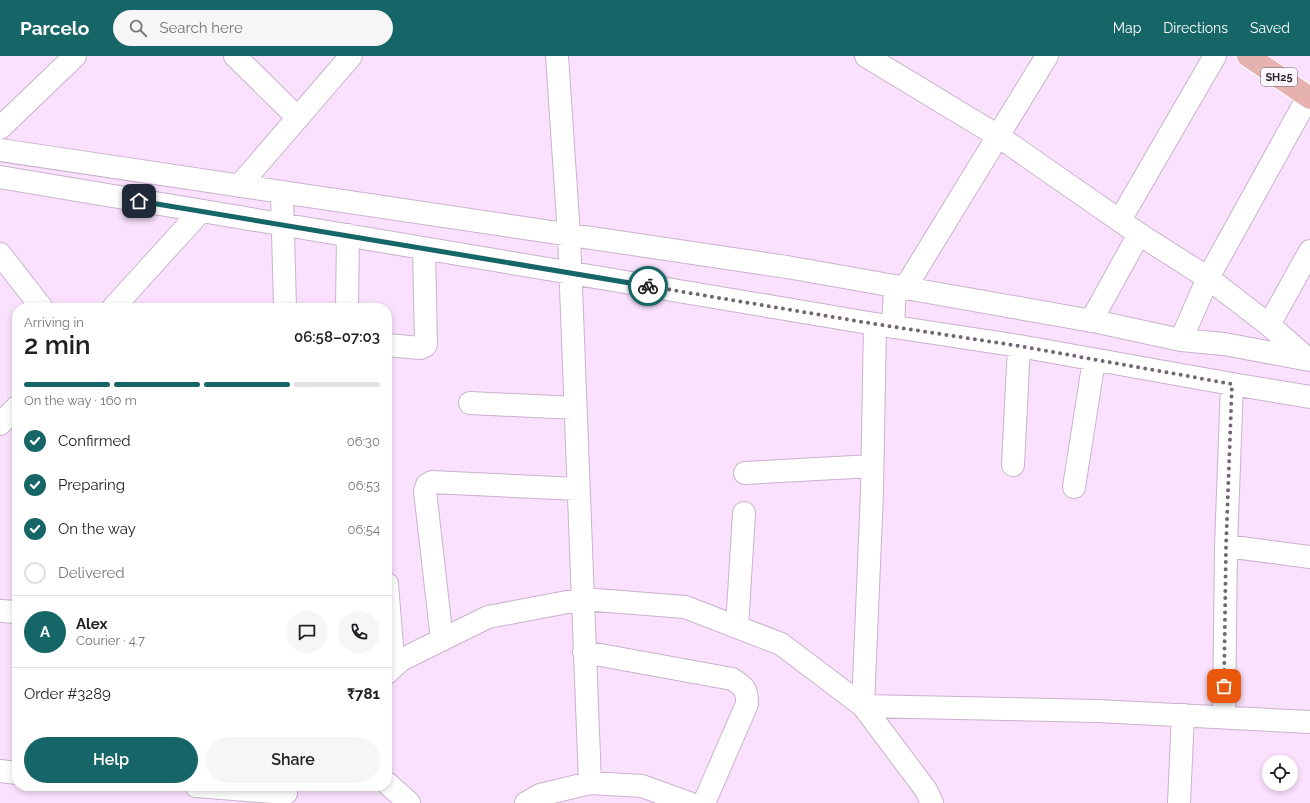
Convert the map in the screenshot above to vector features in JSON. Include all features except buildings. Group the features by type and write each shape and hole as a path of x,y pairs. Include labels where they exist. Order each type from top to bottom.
{"main road":[{"name":"SH25","path":"1248,56 1309,97"}],"street":[{"path":"0,128 76,56"},
{"path":"234,56 298,118"},
{"path":"239,186 351,56"},
{"path":"557,56 569,235 590,783"},
{"path":"866,56 998,136 1139,234 1208,278 1270,325 1309,359"},
{"path":"863,706 872,466 884,325 900,287 998,136 1047,56"},
{"path":"1120,220 1215,56"},
{"path":"1182,340 1208,278 1309,97"},
{"path":"0,150 787,267 1091,321 1182,340 1224,344 1309,359"},
{"path":"0,177 283,226 348,235 884,325 1019,346 1310,397"},
{"path":"282,193 285,303"},
{"path":"118,303 201,212"},
{"path":"1091,321 1139,234"},
{"path":"347,303 348,235"},
{"path":"392,345 420,348 425,346 424,248"},
{"path":"1270,325 1310,251"},
{"path":"0,254 38,303"},
{"path":"1013,465 1019,346"},
{"path":"1074,487 1094,360"},
{"path":"1224,717 1226,546 1232,384"},
{"path":"470,403 575,408"},
{"path":"0,424 12,412"},
{"path":"745,473 872,466"},
{"path":"442,640 425,491 427,485 432,482 578,489"},
{"path":"737,627 744,513"},
{"path":"1226,546 1310,557"},
{"path":"392,662 442,640 488,617 583,599 685,607 781,644 863,706 926,790 932,803"},
{"path":"584,652 732,679 742,685 747,693 747,704 704,803"},
{"path":"863,706 1098,711 1310,722"},
{"path":"1179,803 1183,715"},
{"path":"0,771 12,772"},
{"path":"526,803 540,795 590,783 642,786 689,803"},
{"path":"392,788 409,803"},
{"path":"252,791 285,794"}],"way so far":[{"path":"648,286 875,324 1019,346 1232,384 1226,546 1224,686"}],"route":[{"path":"139,201 648,286"}]}
